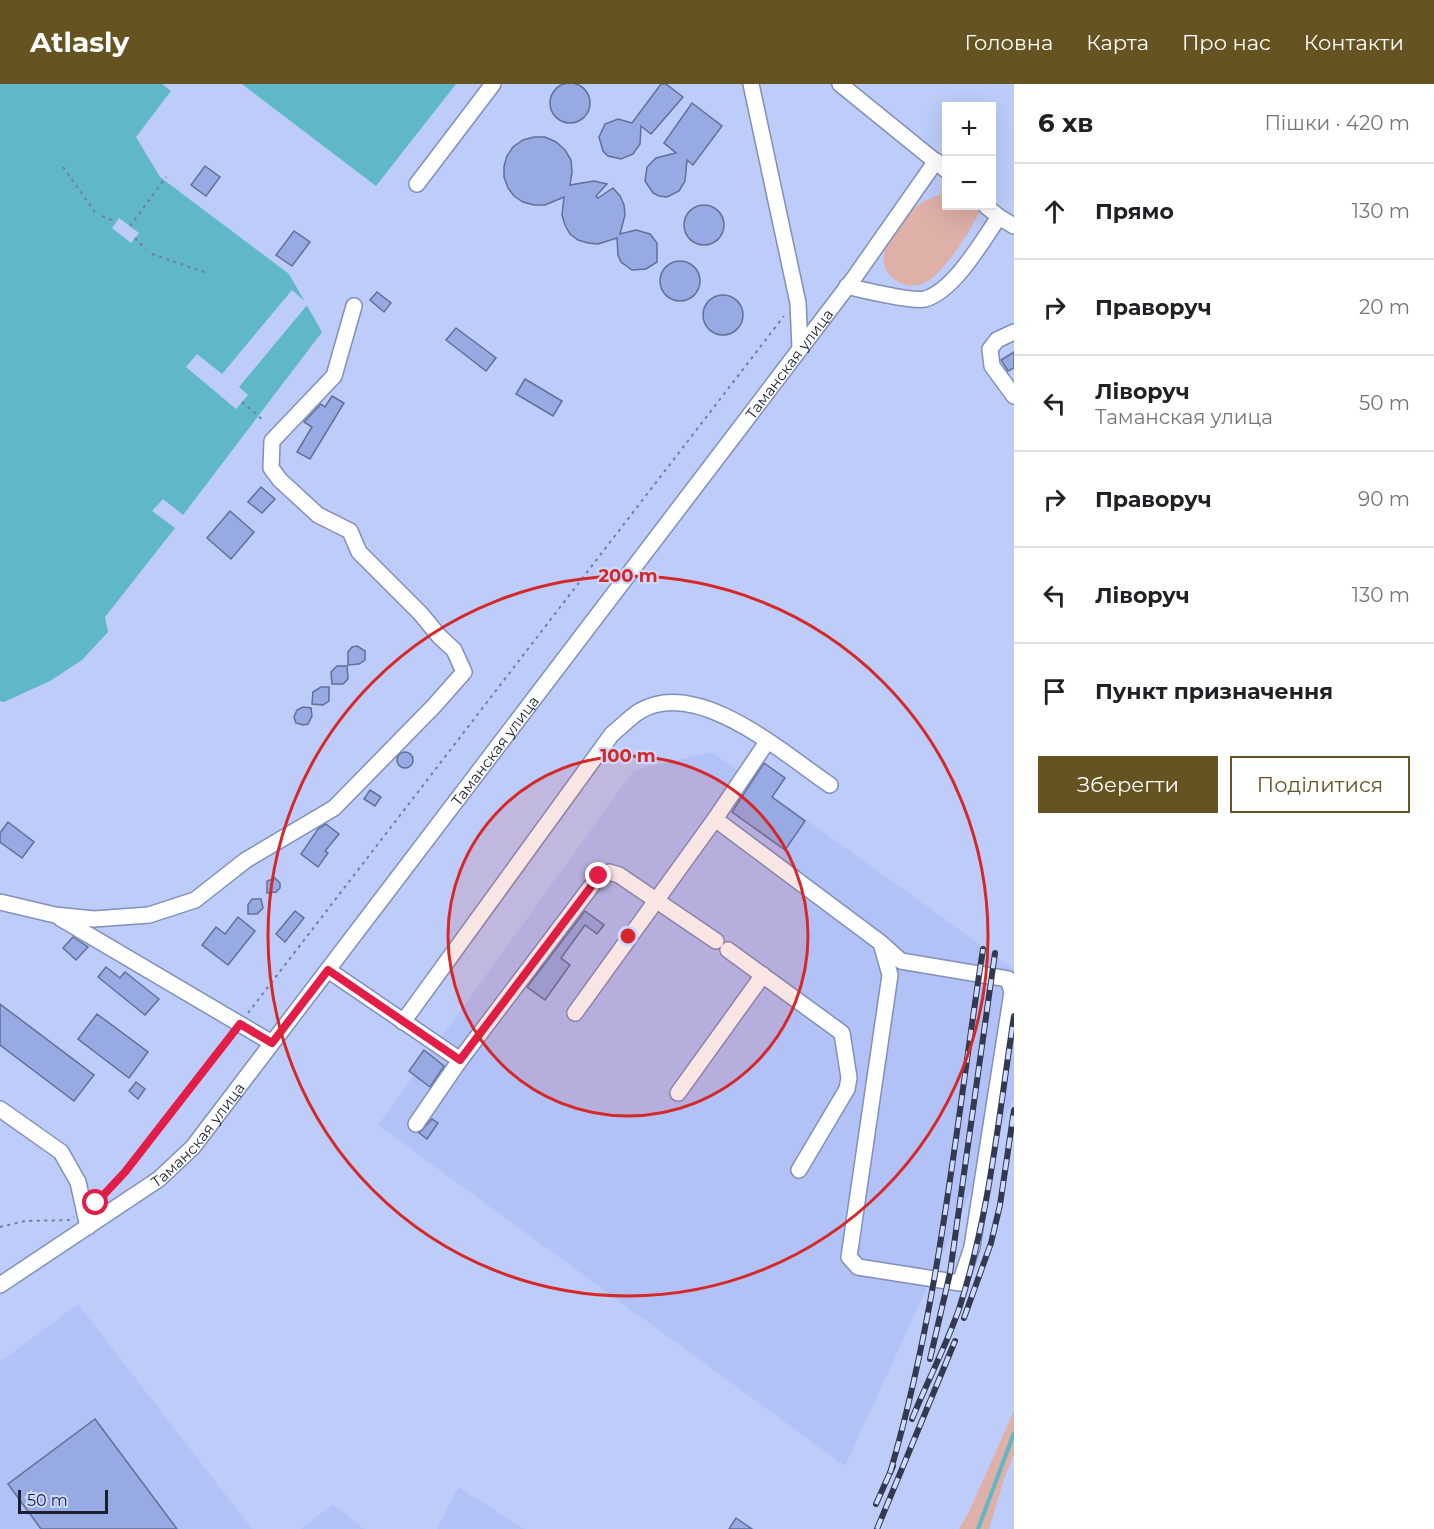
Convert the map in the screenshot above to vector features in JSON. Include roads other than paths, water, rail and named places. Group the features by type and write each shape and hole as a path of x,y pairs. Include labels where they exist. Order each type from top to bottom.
{"street":[{"path":"417,184 493,84"},
{"path":"751,84 798,303 800,348"},
{"path":"840,84 941,166"},
{"name":"Таманская улица","path":"0,1285 159,1179 193,1147 847,286 941,166"},
{"path":"991,210 1014,226"},
{"path":"847,286 878,294 924,299 951,283 999,217"},
{"path":"0,902 55,915 93,919 149,915 195,900 246,860 334,808 434,706 464,672 454,650 359,552 350,531 318,515 280,480 271,468 272,441 334,376 354,306"},
{"path":"1014,332 997,340 990,349 992,366 1014,396"},
{"path":"402,1022 612,735 640,710 673,701 698,705 739,722 830,785"},
{"path":"574,1012 715,819 767,742"},
{"path":"715,819 881,943 901,961 1008,979 1012,992 972,1246 960,1283 858,1267 849,1257 890,975 881,943"},
{"path":"416,1125 460,1060 599,876 609,872 619,875 656,898 842,1033 849,1078 847,1089 800,1170"},
{"path":"55,915 272,1043"},
{"path":"328,970 460,1060"},
{"path":"678,1093 763,975"},
{"path":"0,1109 61,1152 78,1182 88,1227"}],"waterway":[{"path":"978,1529 1014,1433"}],"railway":[{"path":"890,1473 922,1344 934,1279 983,949"},
{"path":"930,1359 950,1273 995,953"},
{"path":"912,1419 954,1323 970,1273 993,1163 1014,1016"},
{"path":"964,1318 991,1243 1000,1205 1014,1110"},
{"path":"877,1529 955,1341"},
{"path":"876,1504 893,1466"}]}
